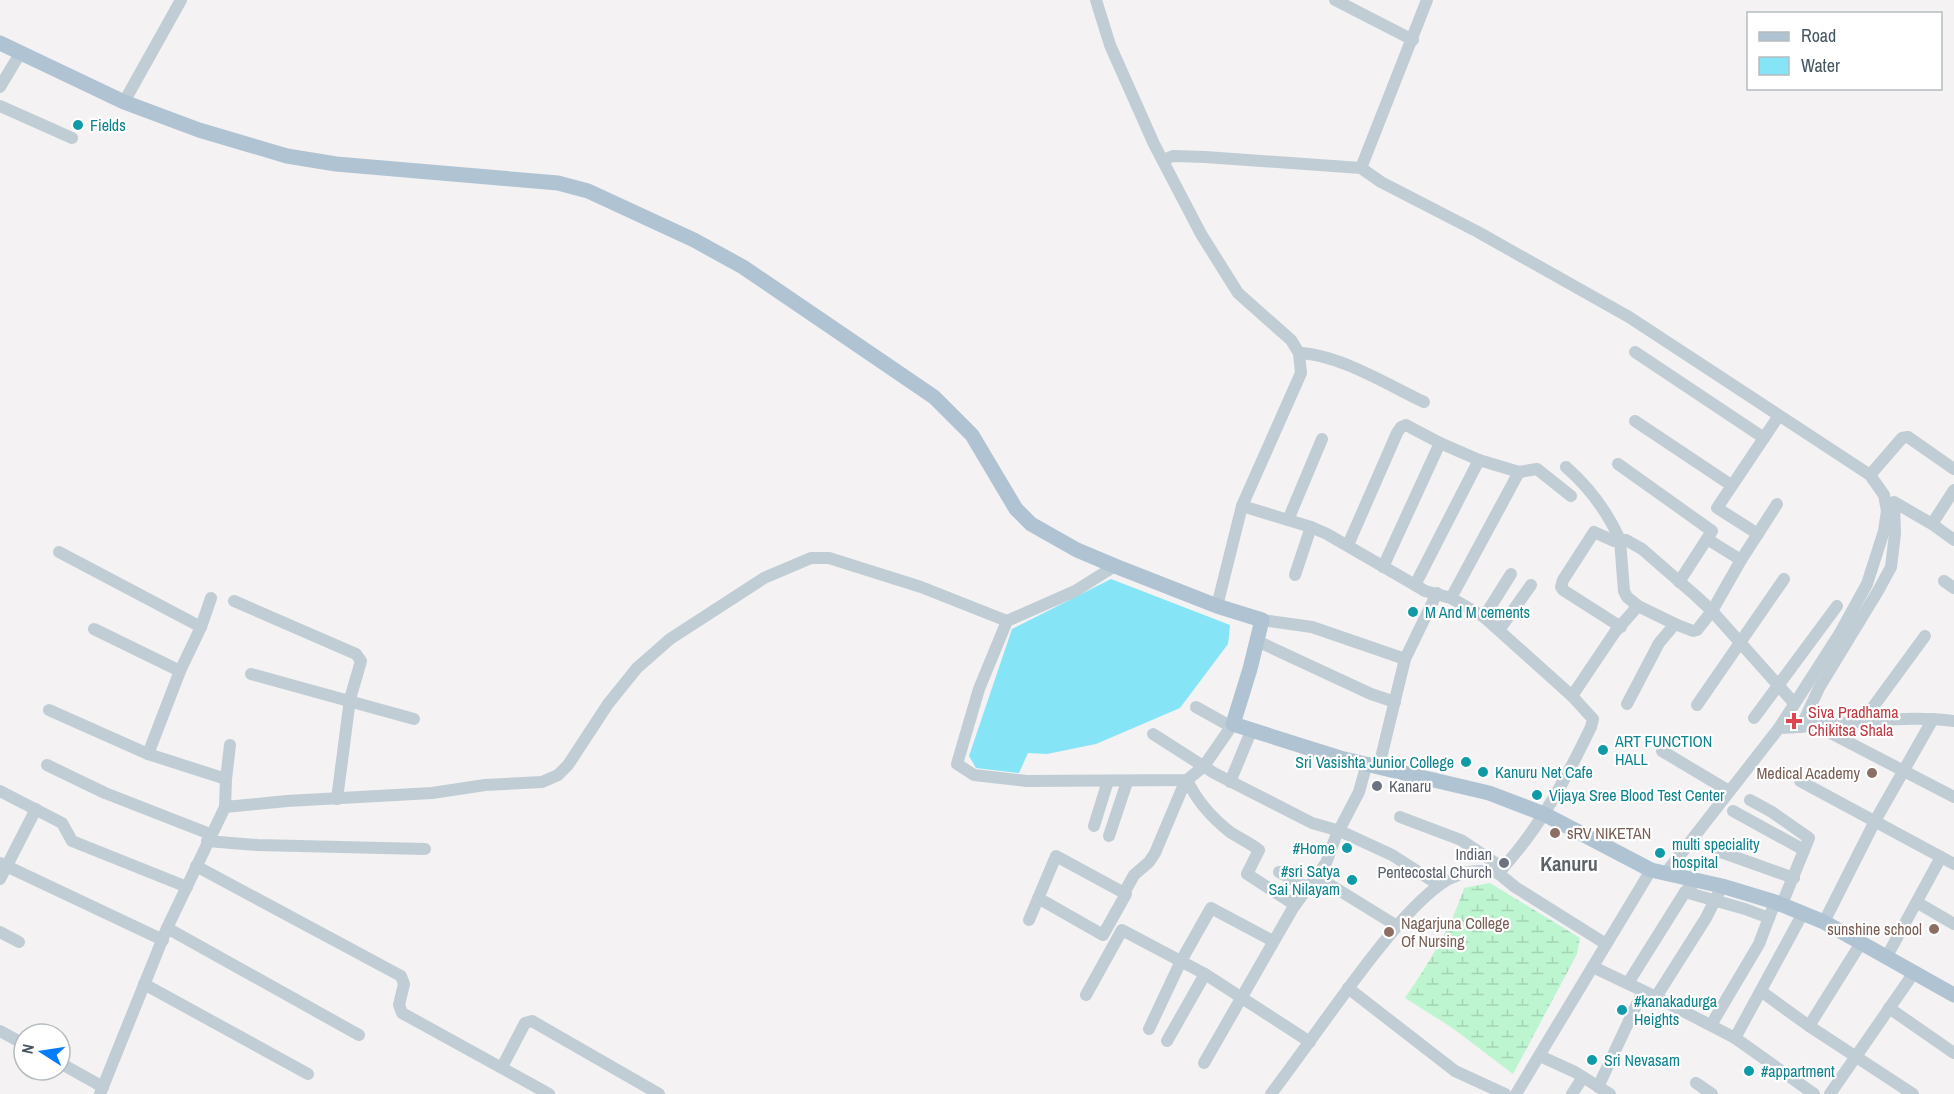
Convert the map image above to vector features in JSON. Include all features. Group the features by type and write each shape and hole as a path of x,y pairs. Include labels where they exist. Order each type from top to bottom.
{"main road":[{"path":"0,43 124,102 199,130 287,156 336,164 558,183 588,191 694,240 743,267 934,397 972,435 1016,509 1031,524 1077,550 1115,566 1217,606 1262,620 1232,725 1252,729 1340,758 1489,793 1544,814 1658,872 1722,886 1774,909 1803,913 1824,922 1954,995"}],"street":[{"path":"124,102 181,0"},
{"path":"1096,0 1110,45 1163,160 1201,234 1239,293 1291,340 1299,353 1301,373 1242,506 1217,606"},
{"path":"1335,0 1413,40"},
{"path":"1361,168 1427,0"},
{"path":"0,87 21,52"},
{"path":"0,106 72,138"},
{"path":"1163,160 1173,156 1205,157 1361,168 1381,182 1479,232 1629,317 1772,427"},
{"path":"1635,352 1772,427 1870,475 1889,499 1954,540"},
{"path":"1299,353 1316,353 1340,362 1424,402"},
{"path":"1635,421 1731,486"},
{"path":"1348,545 1397,433 1401,427 1406,425 1479,460 1519,472 1538,469 1571,496"},
{"path":"1758,534 1717,508 1772,427"},
{"path":"1870,475 1902,438 1908,437 1954,469"},
{"path":"1288,520 1322,439"},
{"path":"1383,567 1440,443"},
{"path":"1415,585 1479,460"},
{"path":"1618,464 1741,560"},
{"path":"1566,467 1589,489 1611,521 1620,540 1624,591 1630,601 1693,631 1697,630 1712,611 1777,504"},
{"path":"1451,598 1519,472"},
{"path":"1932,524 1954,490"},
{"path":"1791,727 1794,703 1840,633 1867,584 1884,531 1889,499"},
{"path":"1516,1094 1606,944 1658,872 1729,791 1791,727 1819,688 1891,567 1895,534 1889,499"},
{"path":"1242,506 1311,527 1348,545 1425,591 1451,598 1484,617 1572,696 1593,719 1568,776 1544,814 1508,863 1500,870 1469,871 1438,885 1397,926 1347,988 1310,1042 1270,1094"},
{"path":"1679,582 1724,513"},
{"path":"1295,575 1311,527"},
{"path":"1621,627 1561,587 1563,580 1594,532 1614,541 1626,540 1642,549 1712,611 1794,703"},
{"path":"59,552 201,627"},
{"path":"225,807 432,793 485,785 542,782 558,775 568,765 608,704 637,668 670,639 764,579 811,558 829,558 911,584 1007,621"},
{"path":"1115,566 1075,591 1007,621 979,689 957,764 974,775 1016,780 1189,785 1217,821 1258,850 1247,874 1295,905"},
{"path":"1484,617 1511,574"},
{"path":"1696,705 1784,579"},
{"path":"1499,630 1531,585"},
{"path":"1204,1063 1295,905 1326,863 1373,765 1395,702 1405,659 1437,593"},
{"path":"147,754 211,598"},
{"path":"234,601 356,654 361,661 349,702 337,799"},
{"path":"1572,696 1615,632 1638,606"},
{"path":"1754,718 1837,606"},
{"path":"1262,620 1312,627 1405,659"},
{"path":"1627,704 1659,643 1675,624"},
{"path":"94,629 180,670"},
{"path":"1862,722 1925,636"},
{"path":"1257,641 1371,694 1395,702"},
{"path":"251,674 414,719"},
{"path":"1038,898 1103,935 1134,875 1149,862 1155,853 1182,789 1189,785 1232,725 1196,707"},
{"path":"49,710 147,754 226,780"},
{"path":"1791,727 1933,719 1954,721"},
{"path":"1824,922 1875,821 1933,719"},
{"path":"1819,727 1954,797"},
{"path":"1230,782 1252,729"},
{"path":"1153,734 1202,768 1312,823 1340,831 1392,855 1438,885"},
{"path":"72,1072 101,1090 165,934 225,807 230,745"},
{"path":"1662,751 1729,791"},
{"path":"47,765 209,838 257,845 425,849"},
{"path":"1094,826 1108,781"},
{"path":"1800,781 1954,864"},
{"path":"1109,836 1127,782"},
{"path":"0,791 62,823 72,841 187,887"},
{"path":"1711,1025 1758,944 1774,909 1794,878 1809,840 1808,836 1750,800"},
{"path":"0,879 3,865 36,809"},
{"path":"1733,811 1804,850"},
{"path":"1400,817 1461,840 1500,870 1515,887 1606,944"},
{"path":"1718,851 1794,878"},
{"path":"1029,920 1056,856 1124,893"},
{"path":"1886,958 1941,857"},
{"path":"3,865 165,934 358,1035"},
{"path":"196,866 400,976 404,984 399,1005 402,1013 502,1066 549,1094"},
{"path":"1279,872 1308,888"},
{"path":"1316,876 1397,926"},
{"path":"1628,984 1685,892 1697,880"},
{"path":"1656,996 1706,918 1722,886"},
{"path":"1685,892 1713,901 1774,909"},
{"path":"1918,903 1954,924"},
{"path":"1149,1029 1181,961 1211,908 1273,942"},
{"path":"1735,1038 1803,913"},
{"path":"1111,923 1205,974 1310,1042"},
{"path":"1086,995 1122,930"},
{"path":"0,932 19,942"},
{"path":"1809,1026 1861,943"},
{"path":"1593,967 1656,996 1735,1038 1814,1094"},
{"path":"1167,1041 1205,974"},
{"path":"1830,1094 1914,974"},
{"path":"144,984 308,1074"},
{"path":"1347,988 1455,1071 1504,1094"},
{"path":"1598,1087 1643,991"},
{"path":"1762,992 1809,1026 1913,1094"},
{"path":"1889,1008 1954,1053"},
{"path":"502,1066 525,1023 532,1021 659,1094"},
{"path":"1540,1056 1583,1077 1610,1094"},
{"path":"1572,1094 1583,1077"},
{"path":"1695,1083 1712,1094"}],"green space":[{"path":"1490,883 1580,938 1577,954 1513,1074 1451,1027 1405,998 1439,945 1464,888"}],"water":[{"path":"1111,579 1230,625 1228,644 1180,708 1096,744 1047,754 1028,753 1019,773 976,768 969,756 1012,629"}],"place":[{"name":"Fields","path":"78,125"},
{"name":"M And M cements","path":"1413,612"},
{"name":"Siva Pradhama Chikitsa Shala","path":"1794,721"},
{"name":"ART FUNCTION HALL","path":"1603,750"},
{"name":"Sri Vasishta Junior College","path":"1466,762"},
{"name":"Kanuru Net Cafe","path":"1483,772"},
{"name":"Medical Academy","path":"1872,773"},
{"name":"Kanaru","path":"1377,786"},
{"name":"Vijaya Sree Blood Test Center","path":"1537,795"},
{"name":"sRV NIKETAN","path":"1555,833"},
{"name":"#Home","path":"1347,848"},
{"name":"multi speciality hospital","path":"1660,853"},
{"name":"Indian Pentecostal Church","path":"1504,863"},
{"name":"#sri Satya Sai Nilayam","path":"1352,880"},
{"name":"sunshine school","path":"1934,929"},
{"name":"Nagarjuna College Of Nursing","path":"1389,932"},
{"name":"#kanakadurga Heights","path":"1622,1010"},
{"name":"Sri Nevasam","path":"1592,1060"},
{"name":"#appartment","path":"1749,1071"}],"district":[{"name":"Kanuru","path":"1569,864"}]}
